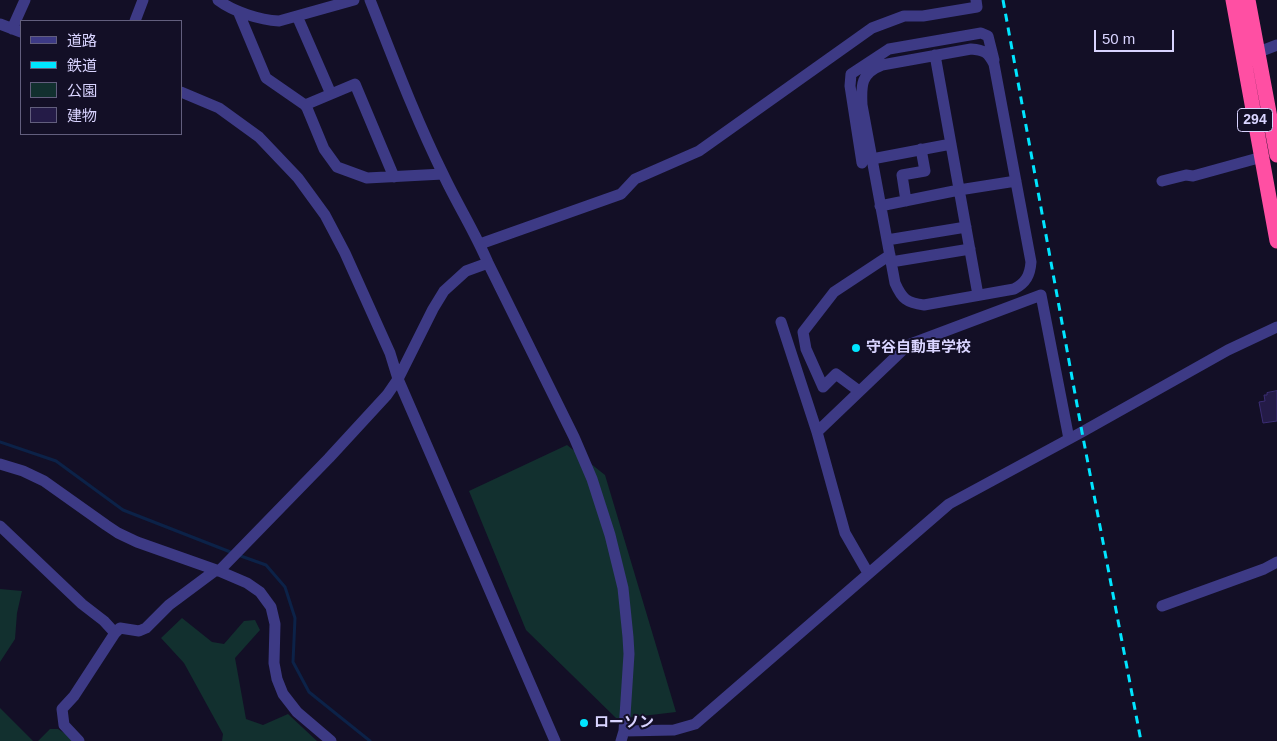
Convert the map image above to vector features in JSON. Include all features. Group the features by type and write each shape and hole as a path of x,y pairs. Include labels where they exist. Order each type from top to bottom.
{"highway":[{"name":"294","path":"1233,0 1251,55"},
{"name":"294","path":"1248,0 1251,55 1269,156 1277,241"}],"street":[{"path":"0,24 17,30 25,0"},
{"path":"135,20 143,0"},
{"path":"218,0 238,11 280,21 354,0"},
{"path":"370,0 413,107 443,174 480,244 574,437 592,479 604,514 623,588 628,637 629,654 622,736 674,730 695,724 949,504 1228,350 1277,327"},
{"path":"480,244 621,194 635,179 699,151 872,28 904,16 924,16 977,7 976,0"},
{"path":"238,11 266,78 307,108 324,150 337,166 367,178 443,174"},
{"path":"297,16 331,94"},
{"path":"981,33 988,36 994,64 1031,262 1030,273 1026,281 1014,289 924,305 911,304 900,294 895,283 880,206 867,161 850,86 851,74 889,48 981,33"},
{"path":"1251,55 1277,45"},
{"path":"867,161 861,93 862,83 868,73 882,65 970,49 981,50 990,55 994,64"},
{"path":"935,55 978,295"},
{"path":"304,105 355,84 394,177"},
{"path":"182,92 219,108 259,137 298,178 325,215 345,253 390,353 398,379 555,741"},
{"path":"867,161 951,144"},
{"path":"906,201 902,176 925,171 921,149"},
{"path":"1162,181 1186,175 1193,176 1269,156"},
{"path":"880,206 1016,181"},
{"path":"887,240 966,227"},
{"path":"859,391 836,374 823,387 806,349 803,332 834,292 890,258 970,249"},
{"path":"79,741 64,725 62,709 74,696 115,633 120,628 139,631 146,628 170,605 241,550 387,395 398,379 433,309 444,292 466,271 488,263"},
{"path":"817,432 908,345 1041,294 1069,439"},
{"path":"781,322 817,432 845,532 868,574"},
{"path":"0,464 23,471 44,482 112,529 137,542 217,570 260,592 271,607 275,624 274,663 277,679 283,694 297,712 332,741"},
{"path":"0,526 115,633"},
{"path":"1162,606 1277,562"}],"green space":[{"path":"567,445 605,475 676,712 617,719 526,630 469,491"},
{"path":"0,589 22,591 17,613 15,639 0,662"},
{"path":"182,618 212,642 224,644 244,621 255,620 260,630 235,658 246,719 263,725 288,714 317,741 222,741 223,734 184,663 161,638"},
{"path":"0,708 33,741 0,741"},
{"path":"50,729 58,729 76,741 38,741"}],"building":[{"path":"1277,391 1277,421 1263,423 1259,402 1265,401 1264,395 1267,395 1267,393"}],"waterway":[{"path":"0,442 56,461 123,510 233,553"},
{"path":"238,555 266,565 285,587 295,618 293,662 309,692 370,741"}],"railway":[{"path":"1003,0 1141,741"}],"place":[{"name":"守谷自動車学校","path":"856,348"},
{"name":"ローソン","path":"584,723"}]}
